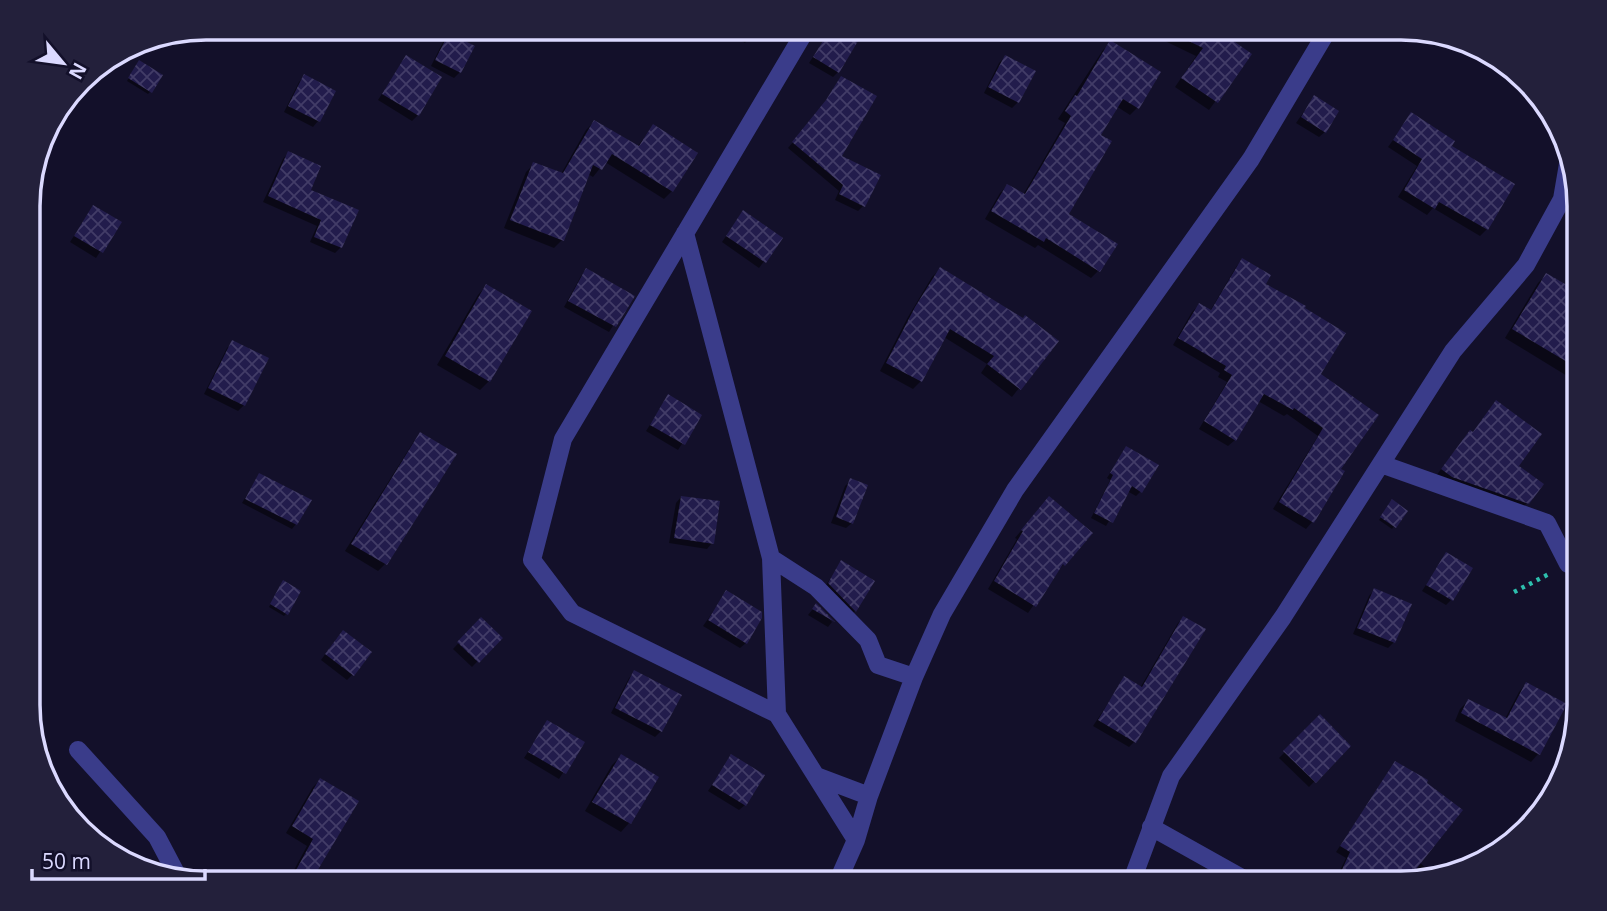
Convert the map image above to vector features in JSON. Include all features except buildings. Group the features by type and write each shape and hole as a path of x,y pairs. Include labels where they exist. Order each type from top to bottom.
{"street":[{"path":"777,714 572,613 532,560 563,439 800,40"},
{"path":"843,870 914,677 942,614 1016,490 1251,159 1322,40"},
{"path":"1136,870 1171,776 1283,617 1453,351 1526,265 1562,199 1565,183"},
{"path":"685,233 771,558 777,714 856,840"},
{"path":"1381,464 1547,523 1566,560"},
{"path":"771,558 816,587 869,640 878,664 914,677"},
{"path":"78,750 157,837 173,867"},
{"path":"816,776 869,796"},
{"path":"1152,827 1228,870"}],"path":[{"path":"1514,592 1566,565"}]}
